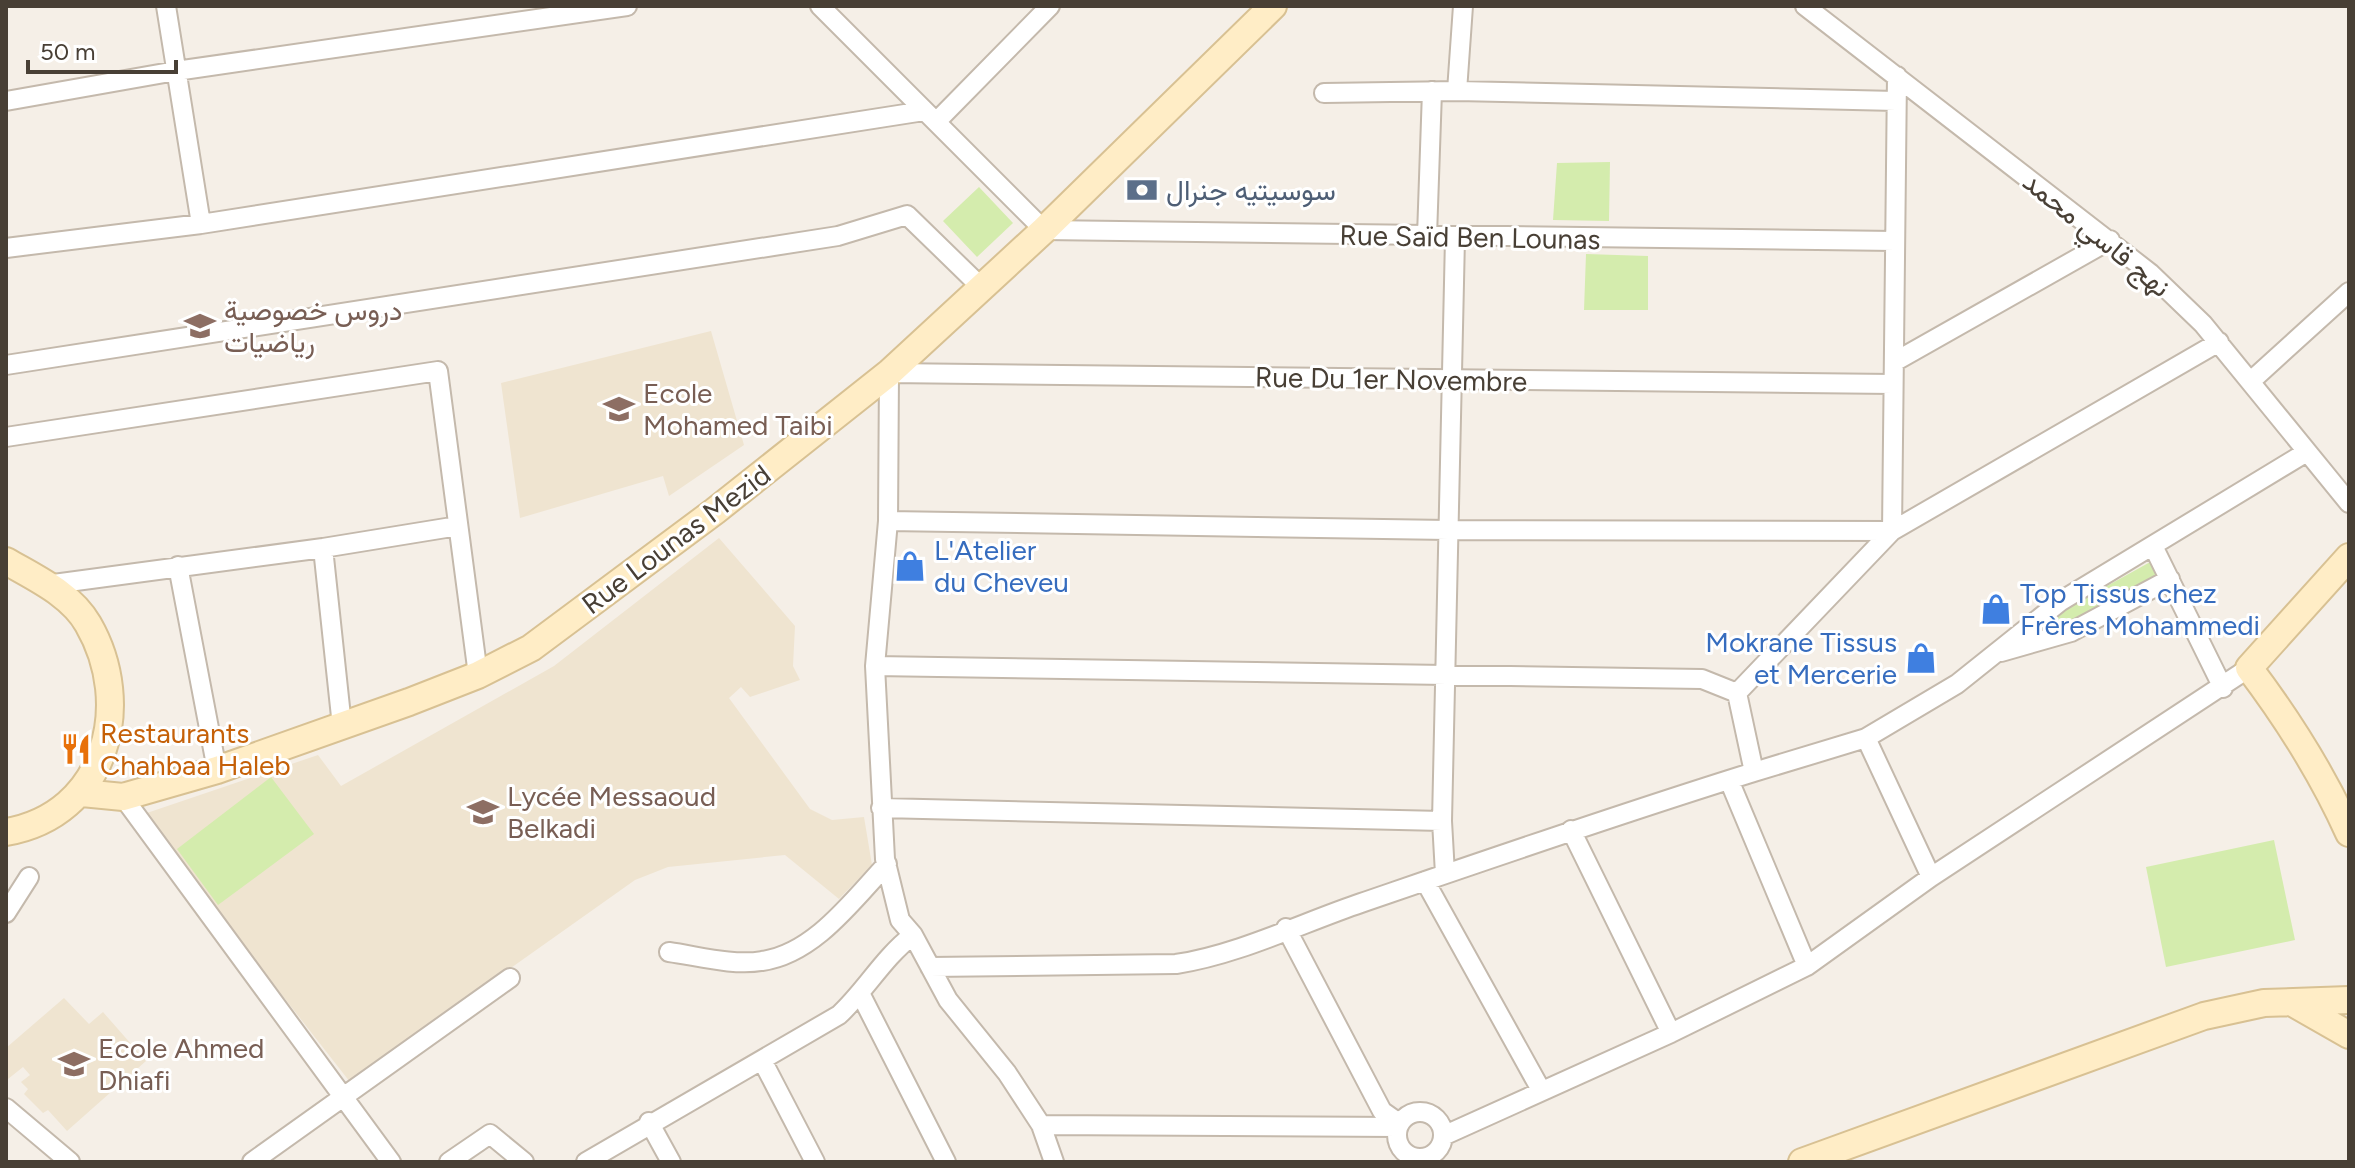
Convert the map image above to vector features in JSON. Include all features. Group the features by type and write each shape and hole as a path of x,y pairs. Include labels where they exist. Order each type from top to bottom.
{"street":[{"path":"166,6 201,224"},
{"path":"6,101 176,71 627,6"},
{"path":"6,248 201,224 931,115 1050,6"},
{"name":"Rue Lounas Mezid","path":"82,793 123,797 217,770 478,675 542,640 715,511 889,373 1044,230 1273,6"},
{"path":"1457,91 1463,6"},
{"name":"نهج قاسي محمد","path":"1805,6 2150,273 2219,342 2305,453 2349,503"},
{"path":"832,10 1044,230"},
{"path":"1892,531 1897,76"},
{"path":"1427,236 1432,91"},
{"path":"1324,93 1457,91 1896,101"},
{"path":"6,365 838,236 907,215 980,286"},
{"name":"Rue Saïd Ben Lounas","path":"1044,230 1455,238 1895,241"},
{"path":"1445,874 1442,821 1455,238"},
{"path":"1896,361 2110,240"},
{"path":"2251,381 2349,292"},
{"path":"1737,693 1892,531 2219,342"},
{"path":"6,437 438,371 478,675"},
{"path":"889,373 888,521 875,666 881,808 887,864 900,920 913,935 948,1000 1007,1073 1041,1125 1054,1162"},
{"name":"Rue Du 1er Novembre","path":"889,373 1893,384"},
{"path":"930,967 1176,964 1206,960 1286,928 1571,830 1866,738 1957,684 1990,654 2061,601 2305,453"},
{"path":"888,521 1448,530 1892,531"},
{"path":"46,585 323,548 458,526"},
{"path":"2153,546 2223,688"},
{"path":"323,548 342,726"},
{"path":"1399,1125 1399,1146 1409,1160 1431,1155 1443,1136 1671,1033 1807,966 1931,877 2223,688 2249,668 2349,557"},
{"path":"6,561 68,601 88,624 105,668 108,723 103,749 82,793 43,820 6,832"},
{"path":"178,566 217,770"},
{"path":"1990,654 2071,632 2170,579"},
{"path":"875,666 1702,679 1737,693"},
{"path":"2249,668 2291,724 2327,784 2349,833"},
{"path":"1737,693 1754,772"},
{"path":"1866,738 1931,877"},
{"path":"1729,780 1807,966"},
{"path":"123,797 391,1162"},
{"path":"881,808 1442,821"},
{"path":"1571,830 1671,1033"},
{"path":"669,952 759,962 786,955 807,943 887,864"},
{"path":"6,913 29,877"},
{"path":"1425,881 1541,1090"},
{"path":"1286,928 1382,1111 1399,1125"},
{"path":"586,1162 649,1122 763,1062 839,1015 861,995 880,964 913,935"},
{"path":"252,1162 510,978"},
{"path":"861,995 946,1162"},
{"path":"1802,1162 2204,1016 2264,1003 2349,1000"},
{"path":"2293,1003 2349,1035"},
{"path":"763,1062 815,1162"},
{"path":"6,1108 70,1162"},
{"path":"1041,1125 1399,1125 1413,1112 1431,1114 1442,1127 1443,1136"},
{"path":"649,1122 671,1162"},
{"path":"449,1162 490,1134 524,1162"}],"shaded area":[{"name":"Ecole Mohamed Taibi","path":"711,331 744,445 669,496 663,476 520,518 501,383"},
{"name":"Lycée Messaoud Belkadi","path":"719,538 795,626 793,666 800,680 750,697 741,687 729,698 810,809 832,820 864,817 872,865 839,899 785,855 668,867 635,880 350,1082 141,815 318,755 341,786 554,666"},
{"name":"Ecole Ahmed Dhiafi","path":"64,998 89,1024 103,1012 146,1061 67,1131 48,1110 43,1113 24,1094 28,1089 21,1082 30,1075 23,1067 8,1079 6,1076 6,1048"}],"green space":[{"path":"1610,162 1609,221 1553,220 1557,163"},
{"path":"979,187 1013,223 977,257 943,221"},
{"path":"1586,254 1648,256 1648,310 1584,310"},
{"path":"2152,561 2159,575 2074,623 2036,633 2060,612"},
{"path":"271,777 314,834 218,905 177,849"},
{"path":"2274,840 2295,940 2166,967 2146,867"}],"place":[{"name":"سوسيتيه جنرال","path":"1142,190"},
{"name":"دروس خصوصية رياضيات","path":"200,326"},
{"name":"Ecole Mohamed Taibi","path":"619,409"},
{"name":"L'Atelier du Cheveu","path":"910,566"},
{"name":"Top Tissus chez Frères Mohammedi","path":"1996,609"},
{"name":"Mokrane Tissus et Mercerie","path":"1921,658"},
{"name":"Restaurants Chahbaa Haleb","path":"76,749"},
{"name":"Lycée Messaoud Belkadi","path":"483,812"},
{"name":"Ecole Ahmed Dhiafi","path":"74,1064"}]}
